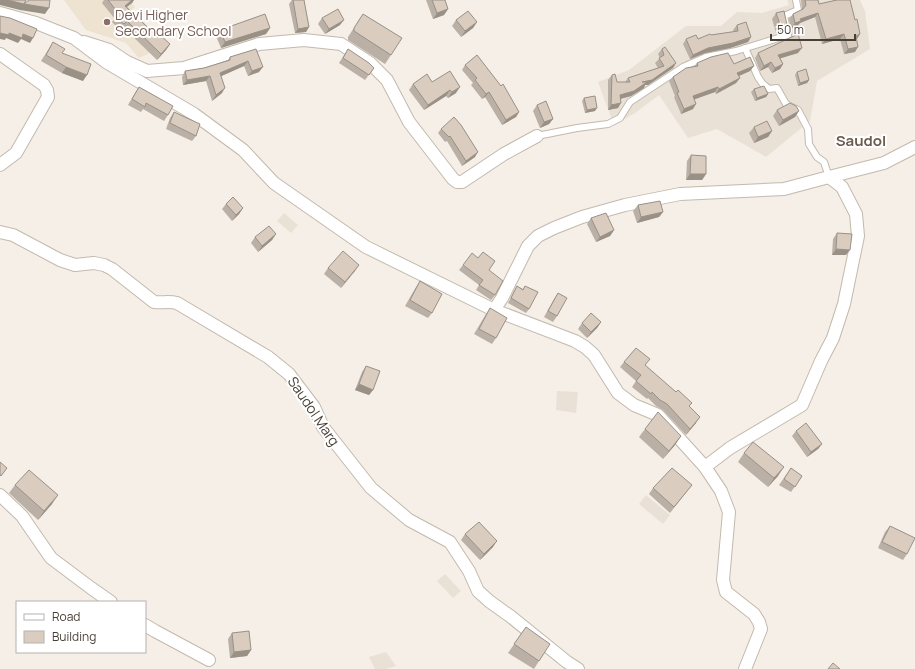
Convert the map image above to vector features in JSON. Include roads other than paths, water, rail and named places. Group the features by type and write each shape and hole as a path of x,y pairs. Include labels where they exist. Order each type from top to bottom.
{"street":[{"path":"0,13 36,23 109,50 127,62 147,71 184,68 258,44 304,40 341,44 370,63 387,80 409,122 453,179 457,182 462,182 504,154 537,136"},
{"path":"74,38 106,62 194,114 243,150 274,183 366,247 494,310 585,346 594,355 618,393 634,405 658,415 705,467 721,491 729,512 723,580 726,592 754,614 760,622 761,629 745,669"},
{"path":"0,54 39,80 47,90 48,97 16,152 0,165"},
{"path":"494,310 502,298 528,246 538,236 582,217 625,205 680,194 784,189 884,163 915,147"},
{"path":"705,467 730,448 802,405 821,361 833,338 844,304 858,236 856,214 842,187 829,177"},
{"name":"Saudol Marg","path":"0,232 13,235 60,260 75,265 99,264 112,269 154,302 161,303 168,301 177,303 268,356 289,374 314,407 323,427 370,488 408,520 450,542 469,571 478,591 567,662 578,669"},
{"path":"0,495 22,516 51,558 110,601"},
{"path":"146,626 209,660"}],"lane":[{"path":"537,136 577,128 608,124 620,118 630,102 683,67 706,57 745,48 788,35 784,16 798,10 796,0"},
{"path":"745,48 762,83 769,89 777,88 786,104 798,110 808,129 809,144 817,157 824,162 829,177"}],"place":[{"name":"Devi Higher Secondary School","path":"107,22"}],"district":[{"name":"Saudol","path":"861,140"}]}
